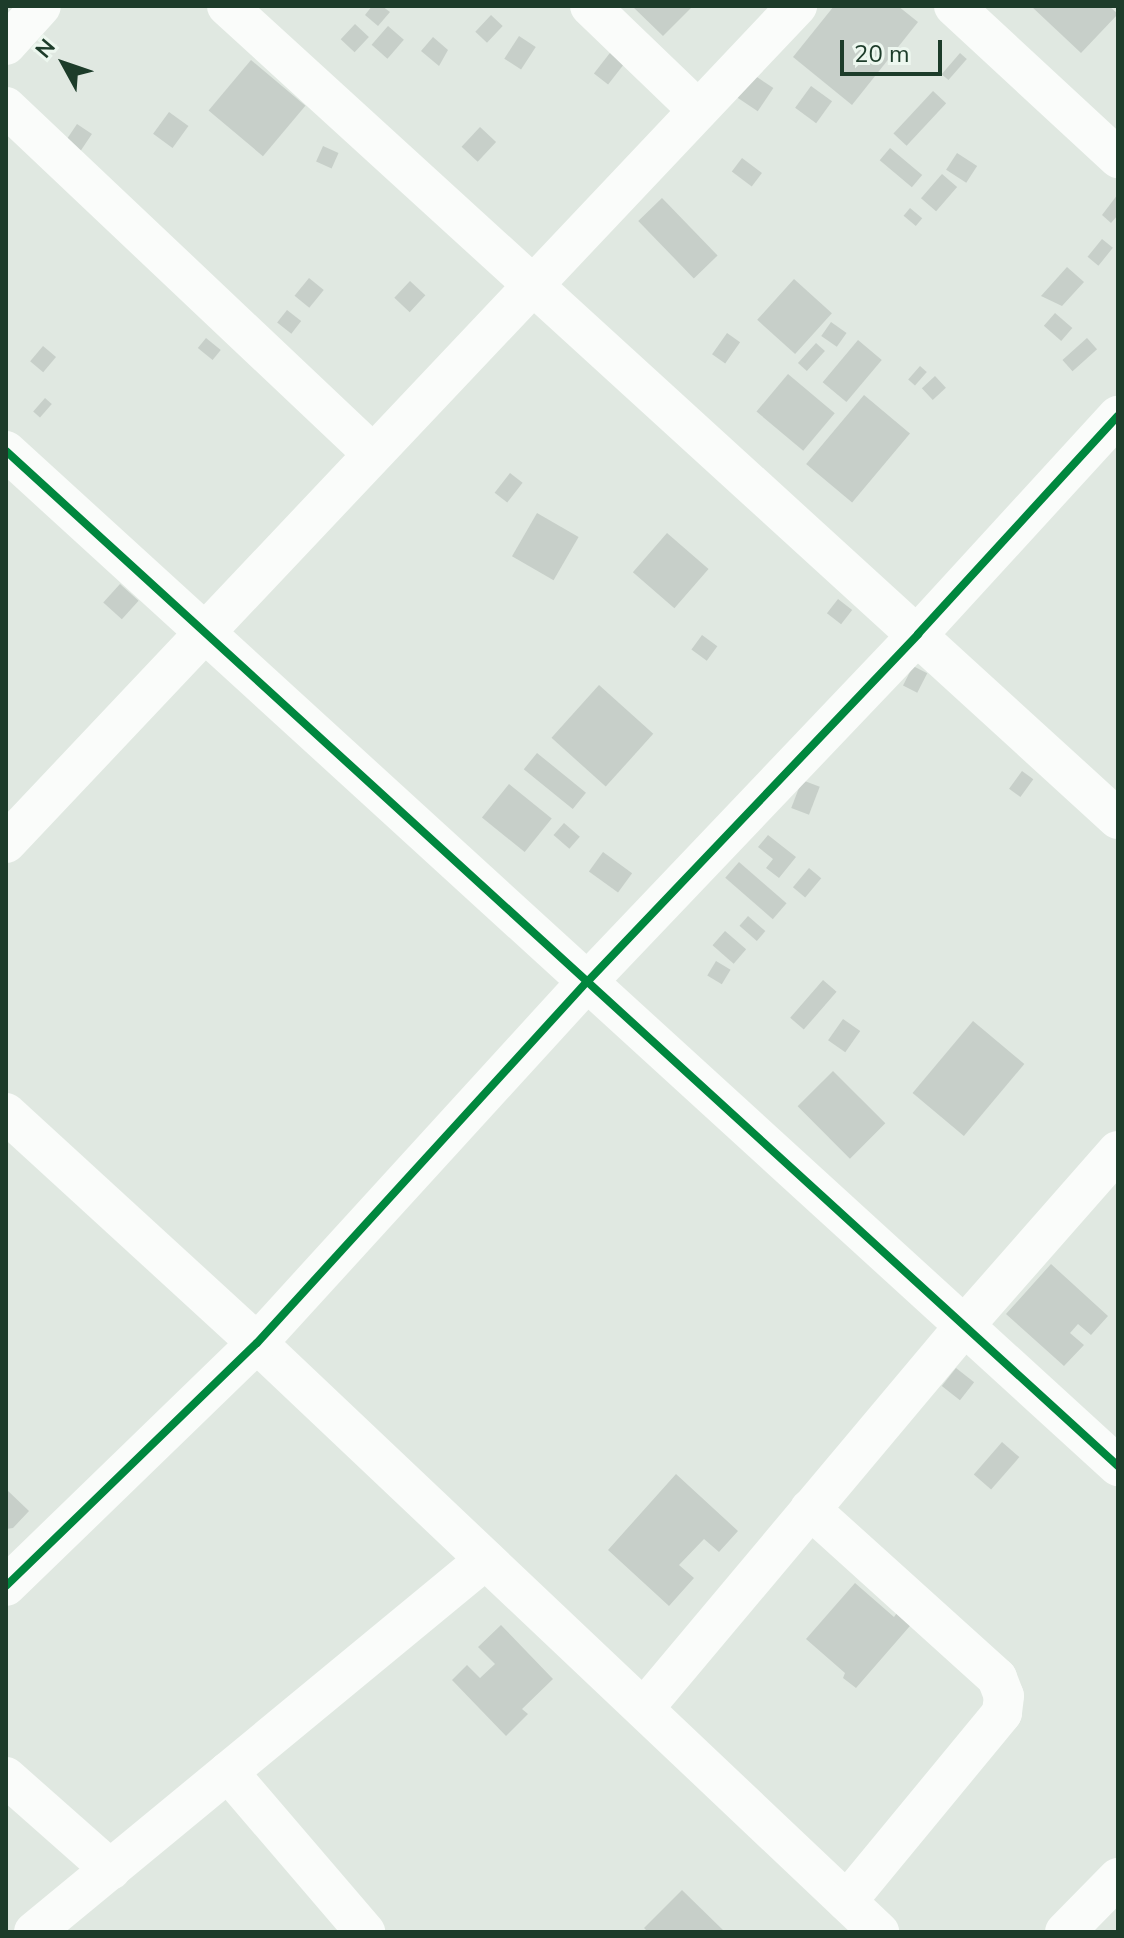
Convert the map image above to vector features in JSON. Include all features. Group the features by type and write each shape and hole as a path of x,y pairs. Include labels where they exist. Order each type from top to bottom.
{"street":[{"path":"6,45 41,6"},
{"path":"227,6 1118,819"},
{"path":"590,6 698,110"},
{"path":"6,843 797,6"},
{"path":"954,6 1118,158"},
{"path":"6,107 373,454"},
{"path":"6,1586 257,1343 588,981 918,634 1118,416"},
{"path":"6,451 1118,1466"},
{"path":"6,1113 257,1343 879,1932"},
{"path":"644,1708 964,1326 1118,1151"},
{"path":"810,1509 997,1678 1004,1696 1002,1713 847,1901"},
{"path":"34,1932 485,1560"},
{"path":"228,1772 342,1924"},
{"path":"6,1777 111,1870"},
{"path":"1065,1932 1118,1878"}],"building":[{"path":"372,6 382,6 390,12 378,26 365,15"},
{"path":"632,6 693,6 663,36"},
{"path":"834,6 898,6 918,22 852,105 793,57"},
{"path":"1031,6 1109,6 1118,14 1081,53"},
{"path":"491,15 503,26 487,43 475,32"},
{"path":"355,24 369,37 355,52 341,39"},
{"path":"388,26 404,40 387,59 372,45"},
{"path":"519,36 536,47 521,70 504,59"},
{"path":"433,37 448,50 439,66 421,51"},
{"path":"613,49 627,60 608,85 594,73"},
{"path":"960,53 967,59 948,80 942,74"},
{"path":"251,60 305,106 263,156 209,111"},
{"path":"751,73 773,88 758,111 735,96"},
{"path":"811,86 832,101 816,123 795,108"},
{"path":"933,91 946,103 907,146 893,133"},
{"path":"169,112 188,126 173,148 153,134"},
{"path":"77,124 92,134 80,151 65,141"},
{"path":"480,127 496,142 478,162 462,147"},
{"path":"323,146 339,153 332,168 316,162"},
{"path":"890,148 922,175 912,187 880,160"},
{"path":"957,153 977,166 966,183 946,170"},
{"path":"742,158 762,173 752,187 732,172"},
{"path":"942,174 957,187 936,211 921,198"},
{"path":"1118,194 1118,215 1111,223 1102,215"},
{"path":"662,198 718,256 694,278 638,221"},
{"path":"910,208 922,218 916,226 904,216"},
{"path":"1102,239 1113,248 1098,266 1088,257"},
{"path":"1067,267 1084,282 1062,306 1041,296"},
{"path":"309,278 324,290 309,308 295,296"},
{"path":"794,279 832,313 795,354 757,320"},
{"path":"410,281 425,295 410,312 394,298"},
{"path":"287,310 301,321 291,334 277,323"},
{"path":"1055,313 1072,328 1061,341 1044,326"},
{"path":"831,322 847,333 837,347 821,336"},
{"path":"727,333 740,342 725,363 712,354"},
{"path":"206,338 221,350 213,360 198,348"},
{"path":"1087,338 1097,349 1073,371 1062,360"},
{"path":"858,340 882,360 846,402 823,382"},
{"path":"816,343 825,351 807,371 798,363"},
{"path":"43,346 56,357 43,372 30,361"},
{"path":"920,366 927,372 915,385 908,380"},
{"path":"788,374 835,413 803,451 757,412"},
{"path":"935,376 946,388 933,400 922,388"},
{"path":"864,395 910,434 852,503 806,464"},
{"path":"45,398 52,404 40,417 33,412"},
{"path":"510,473 523,483 507,503 495,493"},
{"path":"537,513 579,537 554,580 512,556"},
{"path":"667,533 709,569 674,608 633,572"},
{"path":"120,584 139,601 122,619 103,603"},
{"path":"838,599 852,610 841,624 827,613"},
{"path":"702,635 717,646 707,661 691,650"},
{"path":"913,666 927,673 917,693 903,686"},
{"path":"599,685 653,734 606,787 551,738"},
{"path":"537,753 586,793 573,809 524,769"},
{"path":"1022,771 1033,779 1020,797 1009,789"},
{"path":"802,780 820,787 809,815 791,808"},
{"path":"509,784 552,819 525,852 482,817"},
{"path":"564,823 580,837 569,849 554,835"},
{"path":"768,835 796,857 779,878 766,868 773,859 758,847"},
{"path":"603,852 632,873 618,893 589,871"},
{"path":"739,862 787,903 773,919 725,878"},
{"path":"809,868 821,878 805,897 793,887"},
{"path":"748,916 765,931 757,941 739,926"},
{"path":"725,931 746,949 734,964 713,945"},
{"path":"716,961 731,970 722,984 707,976"},
{"path":"823,980 837,992 804,1030 790,1018"},
{"path":"843,1019 860,1031 845,1052 828,1040"},
{"path":"973,1021 1024,1064 964,1136 913,1093"},
{"path":"833,1071 885,1123 850,1159 798,1106"},
{"path":"1051,1264 1108,1316 1091,1335 1078,1324 1070,1333 1084,1345 1064,1366 1006,1314"},
{"path":"956,1368 974,1382 960,1400 942,1386"},
{"path":"1002,1442 1019,1457 991,1490 974,1474"},
{"path":"676,1474 738,1531 719,1552 704,1539 679,1565 694,1578 669,1606 608,1550"},
{"path":"6,1489 29,1511 13,1528 6,1529"},
{"path":"855,1583 894,1617 902,1606 916,1619 856,1688 843,1678 845,1673 806,1639"},
{"path":"501,1625 553,1679 522,1709 528,1714 506,1736 452,1680 467,1665 480,1678 495,1664 478,1647"},
{"path":"682,1890 725,1932 648,1932 644,1928"}],"cycle path":[{"path":"6,1586 257,1343 588,981 918,634 1118,416"},
{"path":"6,451 1118,1466"}]}
